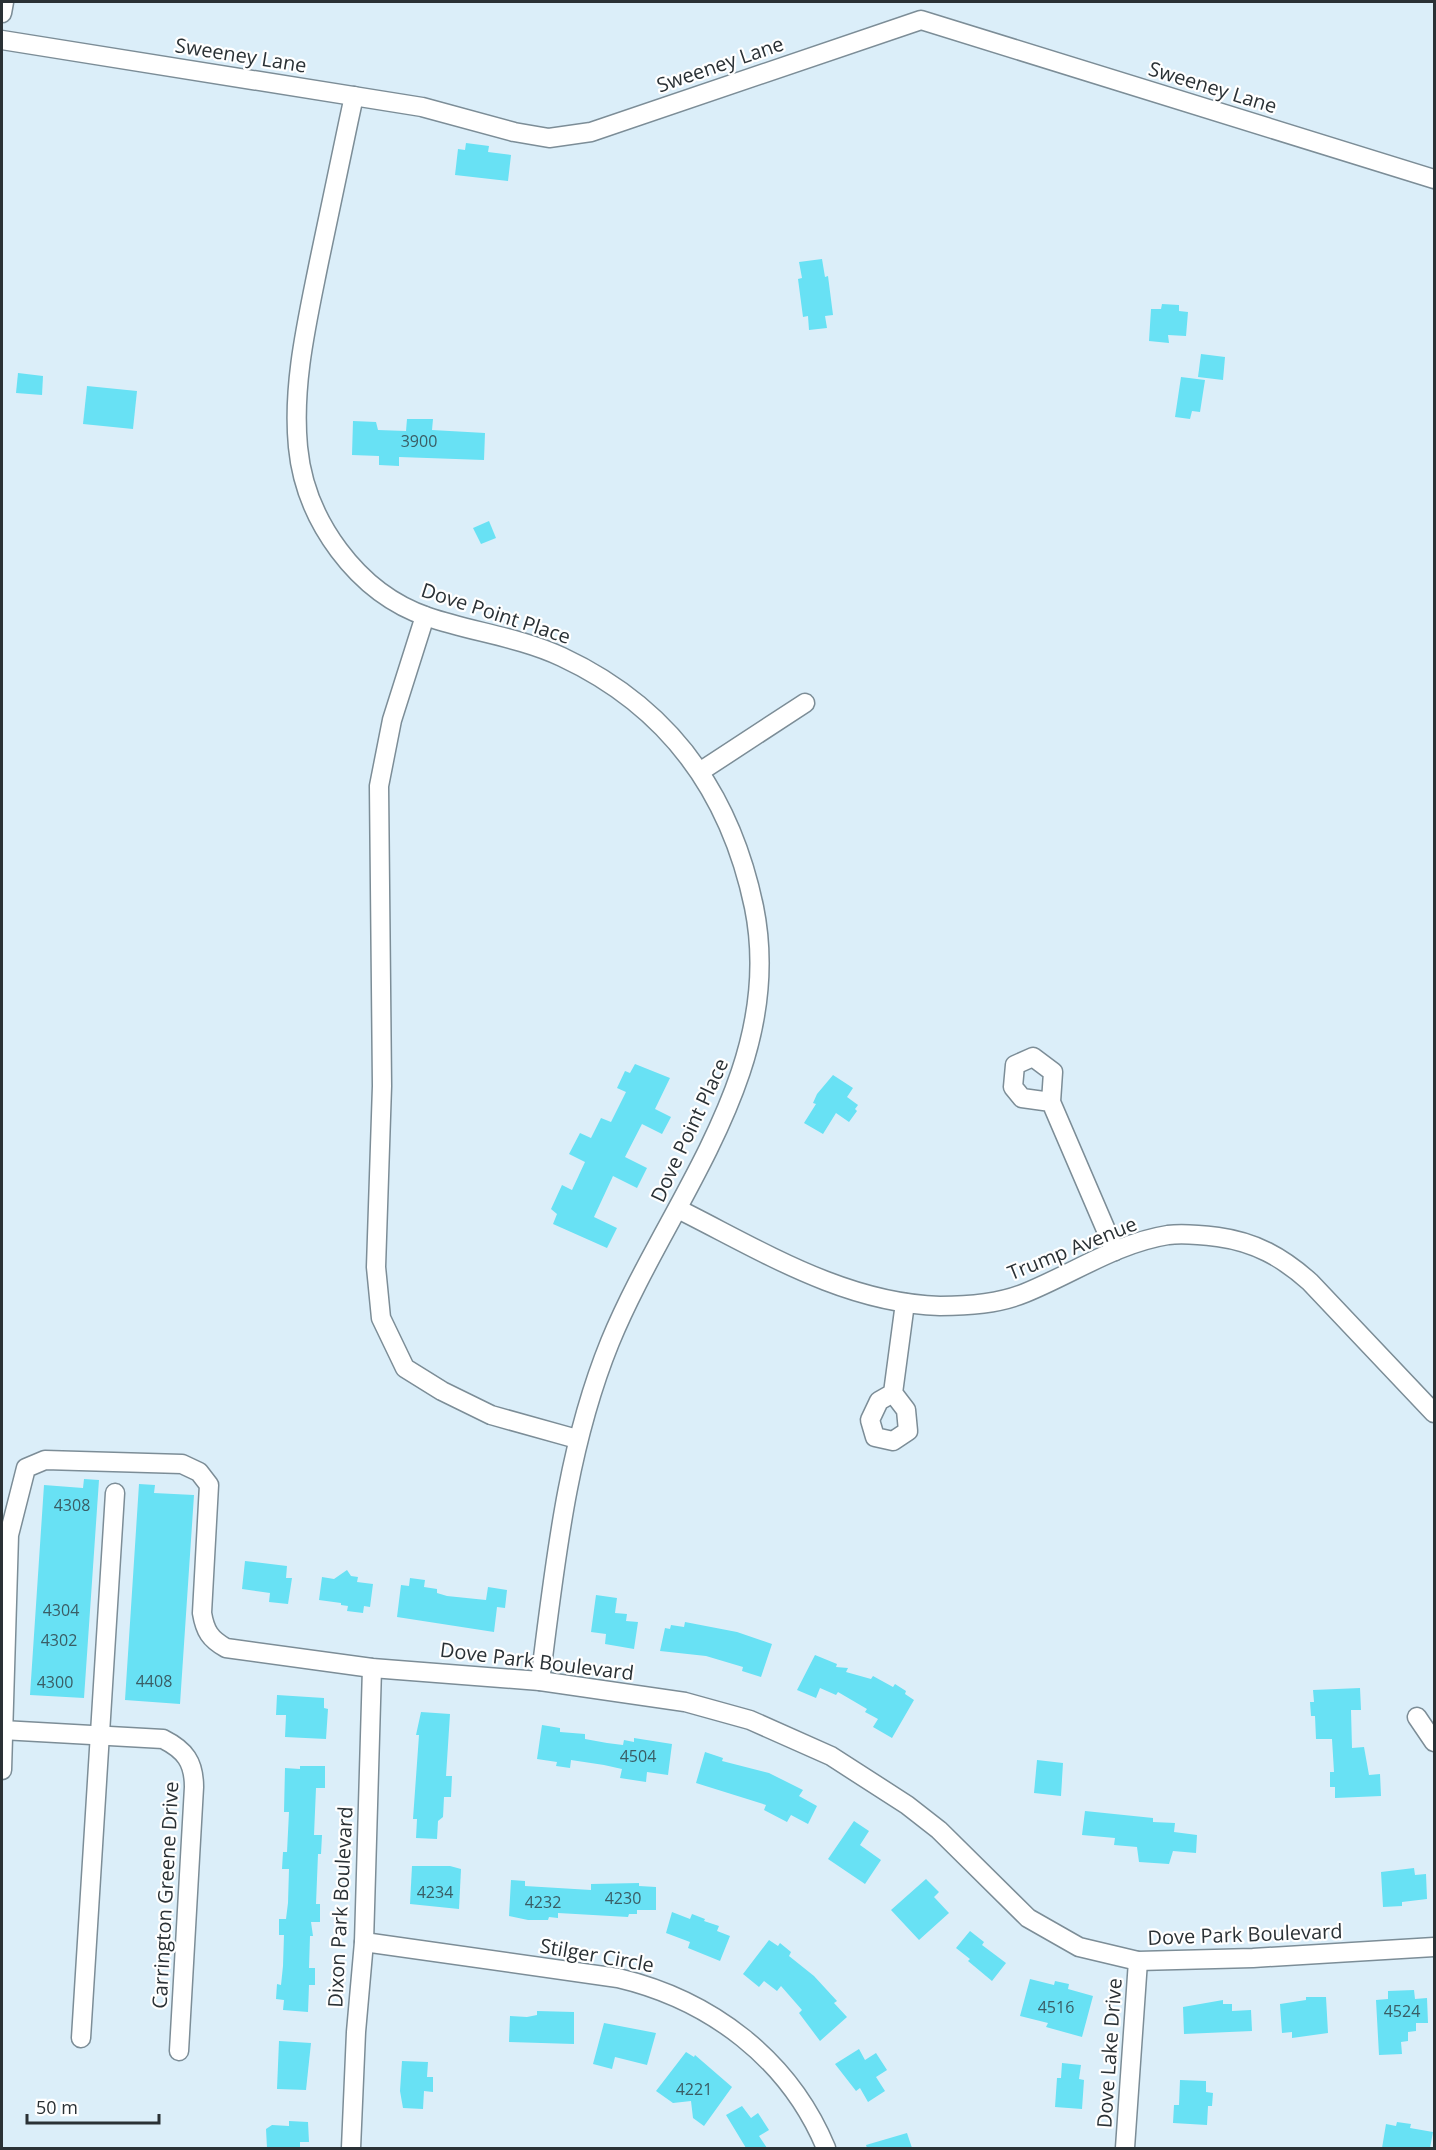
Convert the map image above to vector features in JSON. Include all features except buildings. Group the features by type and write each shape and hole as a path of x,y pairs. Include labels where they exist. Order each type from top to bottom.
{"street":[{"path":"2,13 3,2"},
{"name":"Sweeney Lane","path":"2,40 422,107 514,132 549,138 581,133 921,20 1434,179"},
{"name":"Dove Point Place","path":"354,96 301,358 297,396 298,452 304,479 316,512 330,538 349,563 371,584 397,603 426,616 530,644 561,657 633,699 658,721 701,771 730,833 754,906 760,978 757,1011 745,1064 678,1209 610,1341 577,1439 557,1552 540,1681"},
{"path":"426,616 392,720 378,786 382,1086 376,1267 381,1318 405,1368 432,1385 491,1415 577,1439"},
{"path":"701,771 806,703"},
{"path":"1051,1102 1115,1251"},
{"name":"Trump Avenue","path":"678,1209 826,1282 877,1298 963,1306 1006,1299 1115,1251 1156,1238 1182,1234 1244,1241 1267,1250 1293,1267 1310,1282 1434,1413"},
{"path":"893,1393 905,1302"},
{"name":"Dove Park Boulevard","path":"2,1770 5,1534 26,1468 45,1460 182,1464 199,1472 208,1485 202,1613 204,1627 211,1640 226,1648 372,1668 540,1681 685,1702 750,1720 811,1747 868,1778 939,1830 1028,1918 1079,1947 1138,1961 1253,1958 1434,1947"},
{"path":"81,2038 115,1493"},
{"name":"Dixon Park Boulevard","path":"351,2148 356,2032 364,1942 372,1668"},
{"path":"1417,1717 1434,1742"},
{"name":"Carrington Greene Drive","path":"3,1730 163,1738 188,1756 194,1772 179,2051"},
{"name":"Stilger Circle","path":"364,1942 618,1978 655,1987 690,2003 716,2019 771,2062 814,2121 826,2148"},
{"name":"Dove Lake Drive","path":"1125,2148 1138,1961"}]}
